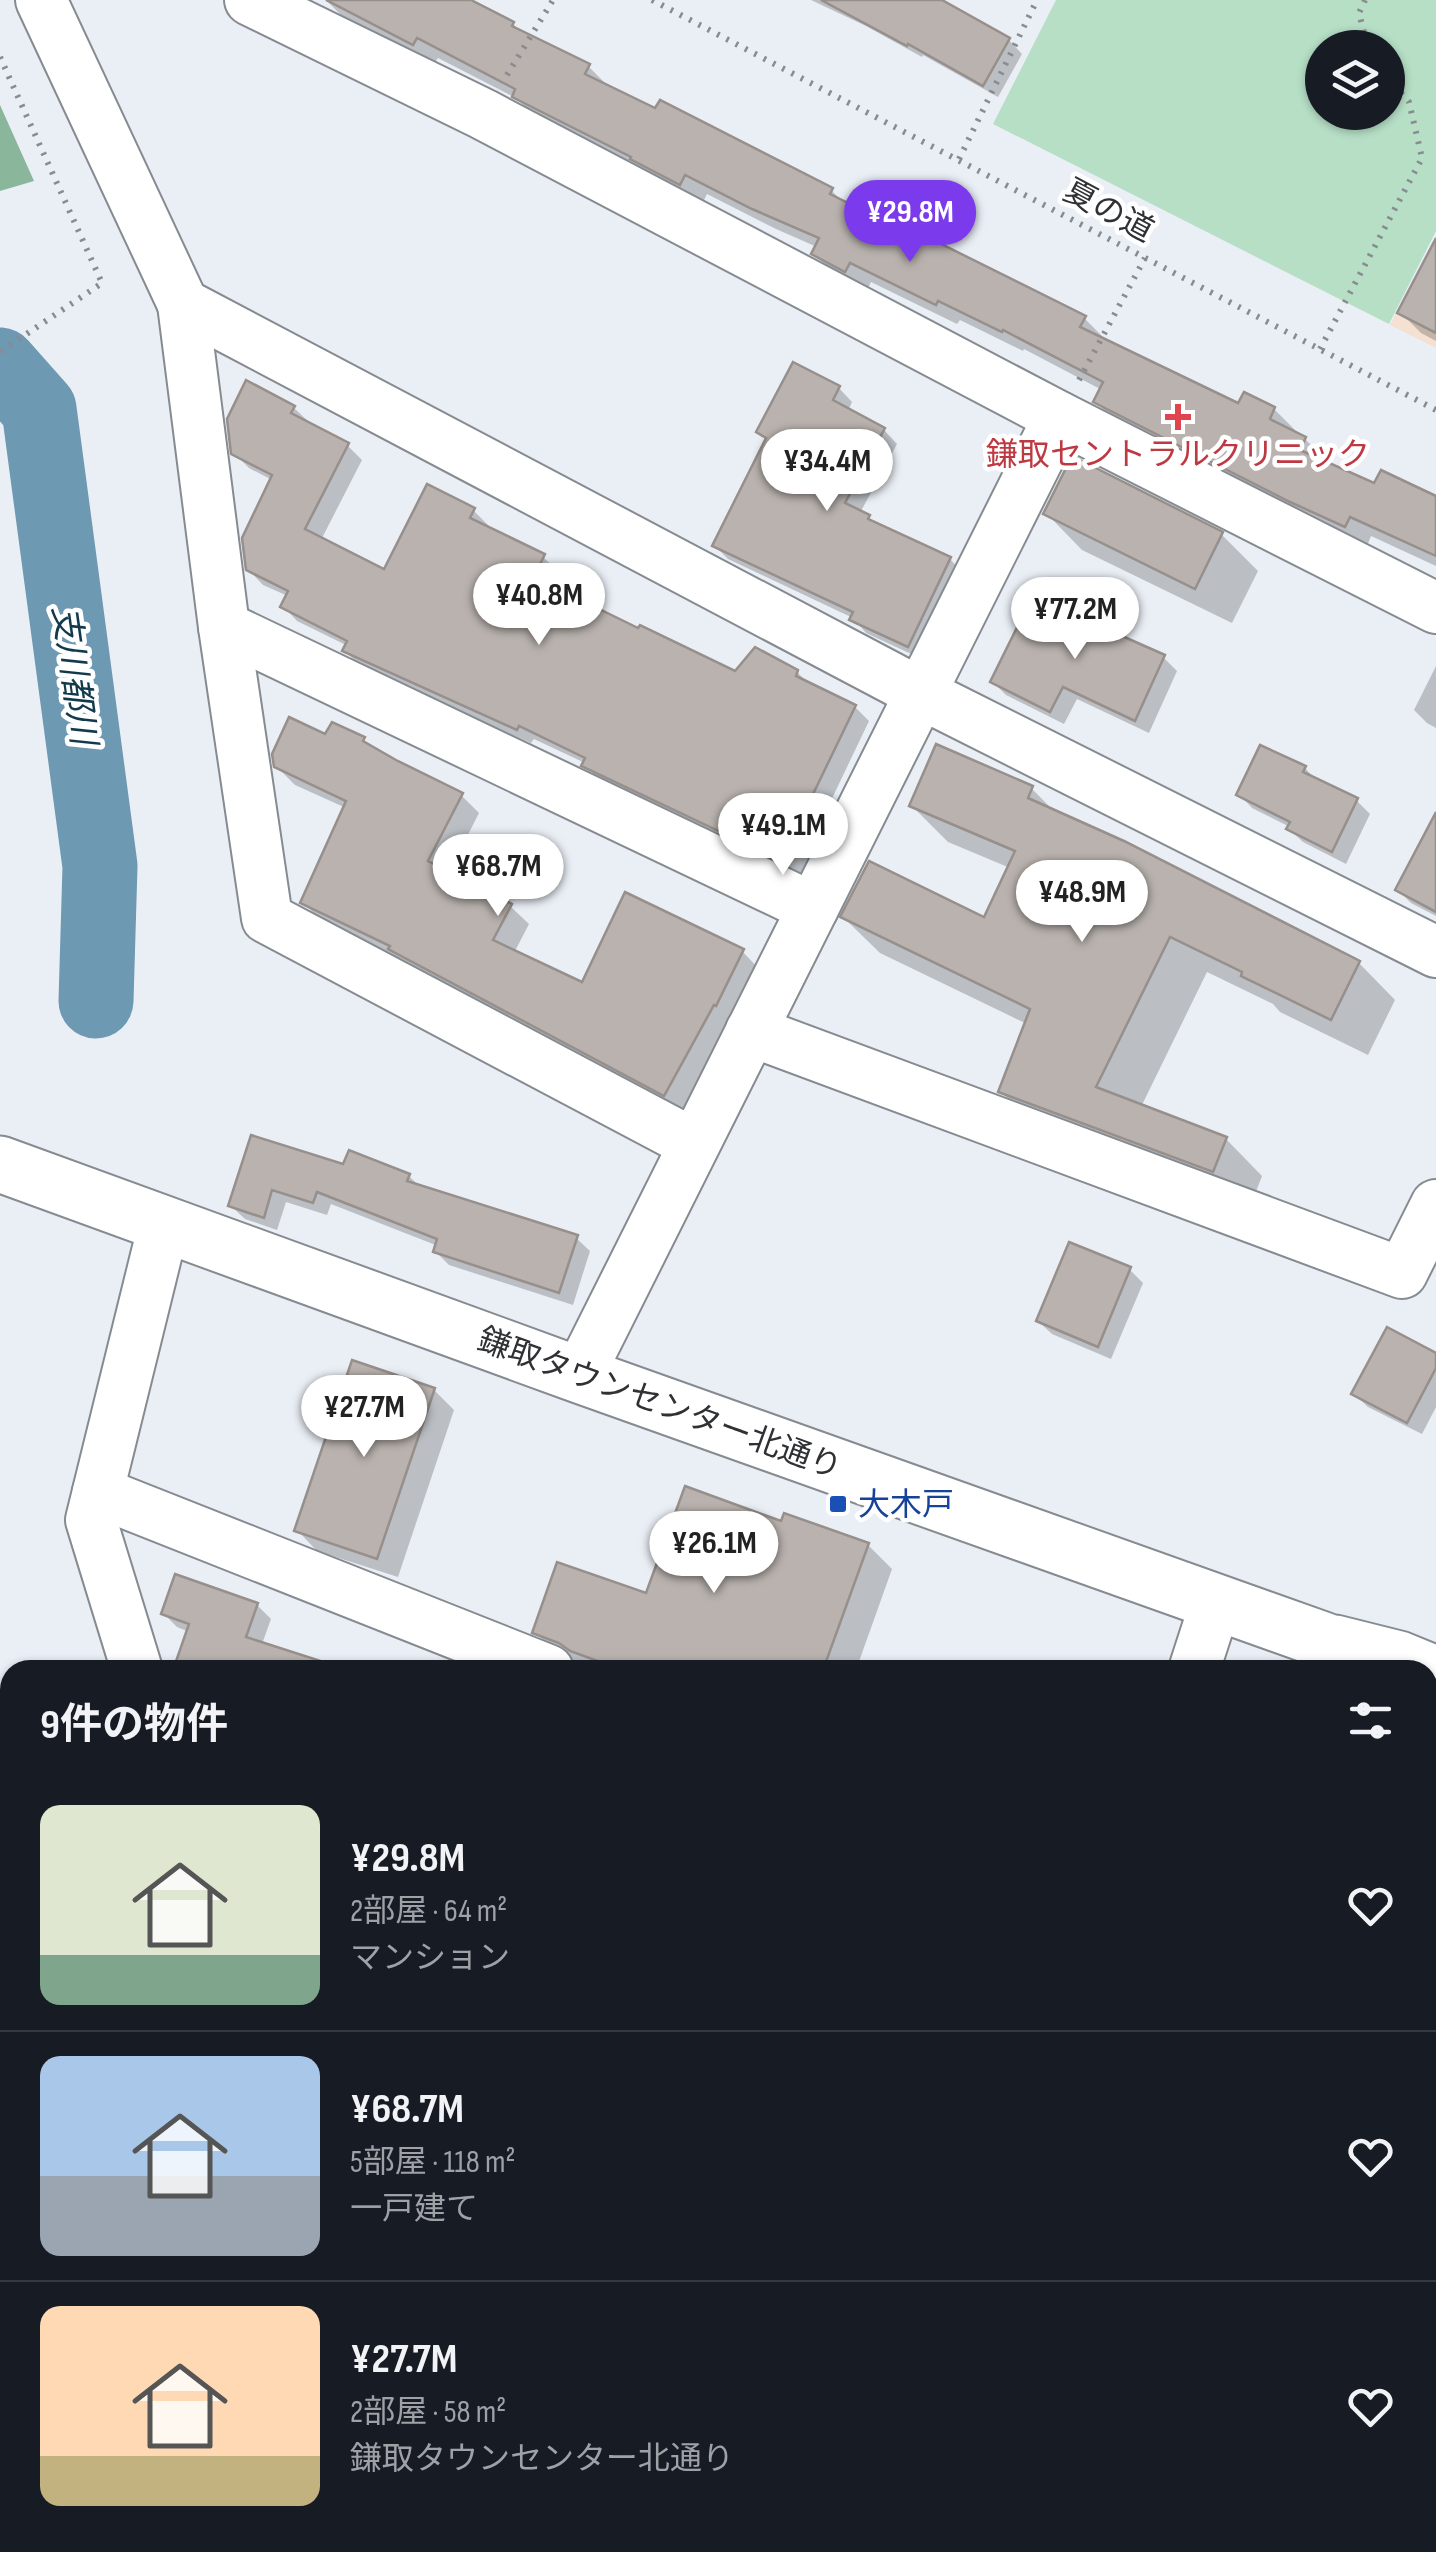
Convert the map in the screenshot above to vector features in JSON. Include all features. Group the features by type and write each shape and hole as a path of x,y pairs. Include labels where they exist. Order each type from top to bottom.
{"street":[{"path":"41,0 183,304 224,628 267,918 694,1144"},
{"path":"250,0 482,114 1059,417 1436,608"},
{"path":"183,304 920,694 1436,952"},
{"path":"579,1375 1059,417"},
{"path":"224,628 813,908"},
{"path":"752,1031 1419,1282 1436,1205"},
{"name":"鎌取タウンセンター北通り","path":"0,1164 1323,1640 1356,1660"},
{"path":"134,1660 91,1520 164,1224"},
{"path":"98,1492 523,1660"},
{"path":"1197,1660 1216,1602"},
{"path":"1323,1640 1402,1660"}],"path":[{"path":"482,114 553,0"},
{"name":"夏の道","path":"652,0 1436,410"},
{"path":"959,159 1038,0"},
{"path":"1363,30 1359,13 1365,0"},
{"path":"0,57 102,283 0,352"},
{"path":"1320,350 1422,158 1405,97"},
{"path":"1059,417 1145,258"}],"shaded area":[{"path":"1436,236 1436,348 1390,325"}],"green space":[{"path":"1056,0 1436,0 1436,231 1389,324 993,124"},
{"path":"0,105 34,181 0,191"}],"building":[{"path":"326,0 471,0 514,22 512,26 590,64 585,74 655,108 660,100 833,188 830,194 903,230 905,226 1086,316 1080,327 1238,403 1244,392 1275,407 1270,419 1306,437 1300,450 1374,483 1381,470 1436,496 1436,556 1350,517 1345,527 1290,502 1093,402 1103,382 1003,330 938,301 936,305 850,263 845,272 811,254 819,238 685,175 680,185 512,97 515,89 417,38 413,45"},
{"path":"821,0 942,0 1010,38 983,86"},
{"path":"1436,238 1436,333 1397,313"},
{"path":"793,362 840,386 833,400 885,428 845,503 870,515 868,519 951,557 908,647 849,620 853,612 712,546 766,438 756,432"},
{"path":"246,380 295,406 291,413 349,443 305,529 384,569 427,484 475,508 470,518 545,554 534,577 735,671 755,647 798,670 796,676 856,705 802,817 808,821 786,863 581,766 585,758 519,726 517,730 342,651 347,641 280,607 288,591 246,570 242,538 272,475 231,454 227,419"},
{"path":"1072,456 1223,532 1195,589 1043,514"},
{"path":"1033,595 1165,655 1135,721 1063,687 1050,712 990,682"},
{"path":"289,717 325,734 332,722 463,793 428,861 512,904 493,940 582,982 625,892 744,949 664,1096 388,949 390,946 300,903 346,801 274,767 272,754"},
{"path":"936,744 1033,786 1028,798 1124,841 1360,961 1331,1020 1170,937 1096,1087 1227,1137 1213,1172 998,1092 1030,1009 840,917 869,861 984,917 1015,851 909,806"},
{"path":"1260,745 1306,766 1303,772 1358,798 1332,852 1286,829 1290,822 1236,795"},
{"path":"1436,812 1436,912 1395,890"},
{"path":"251,1135 343,1164 349,1150 410,1174 407,1181 578,1235 559,1293 433,1252 437,1239 317,1192 313,1203 272,1190 264,1218 228,1206"},
{"path":"1069,1242 1131,1267 1098,1347 1036,1321"},
{"path":"1387,1327 1436,1353 1436,1368 1407,1423 1351,1394"},
{"path":"352,1360 435,1388 377,1559 294,1531"},
{"path":"685,1486 781,1521 784,1513 869,1543 827,1660 595,1660 532,1633 557,1562 646,1593"},
{"path":"175,1574 258,1603 246,1637 318,1660 176,1660 189,1624 161,1614"}],"waterway":[{"name":"支川都川","path":"0,365 39,409 100,866 96,1001"}],"place":[{"name":"鎌取セントラルクリニック","path":"1178,417"},
{"name":"大木戸","path":"838,1504"}]}
